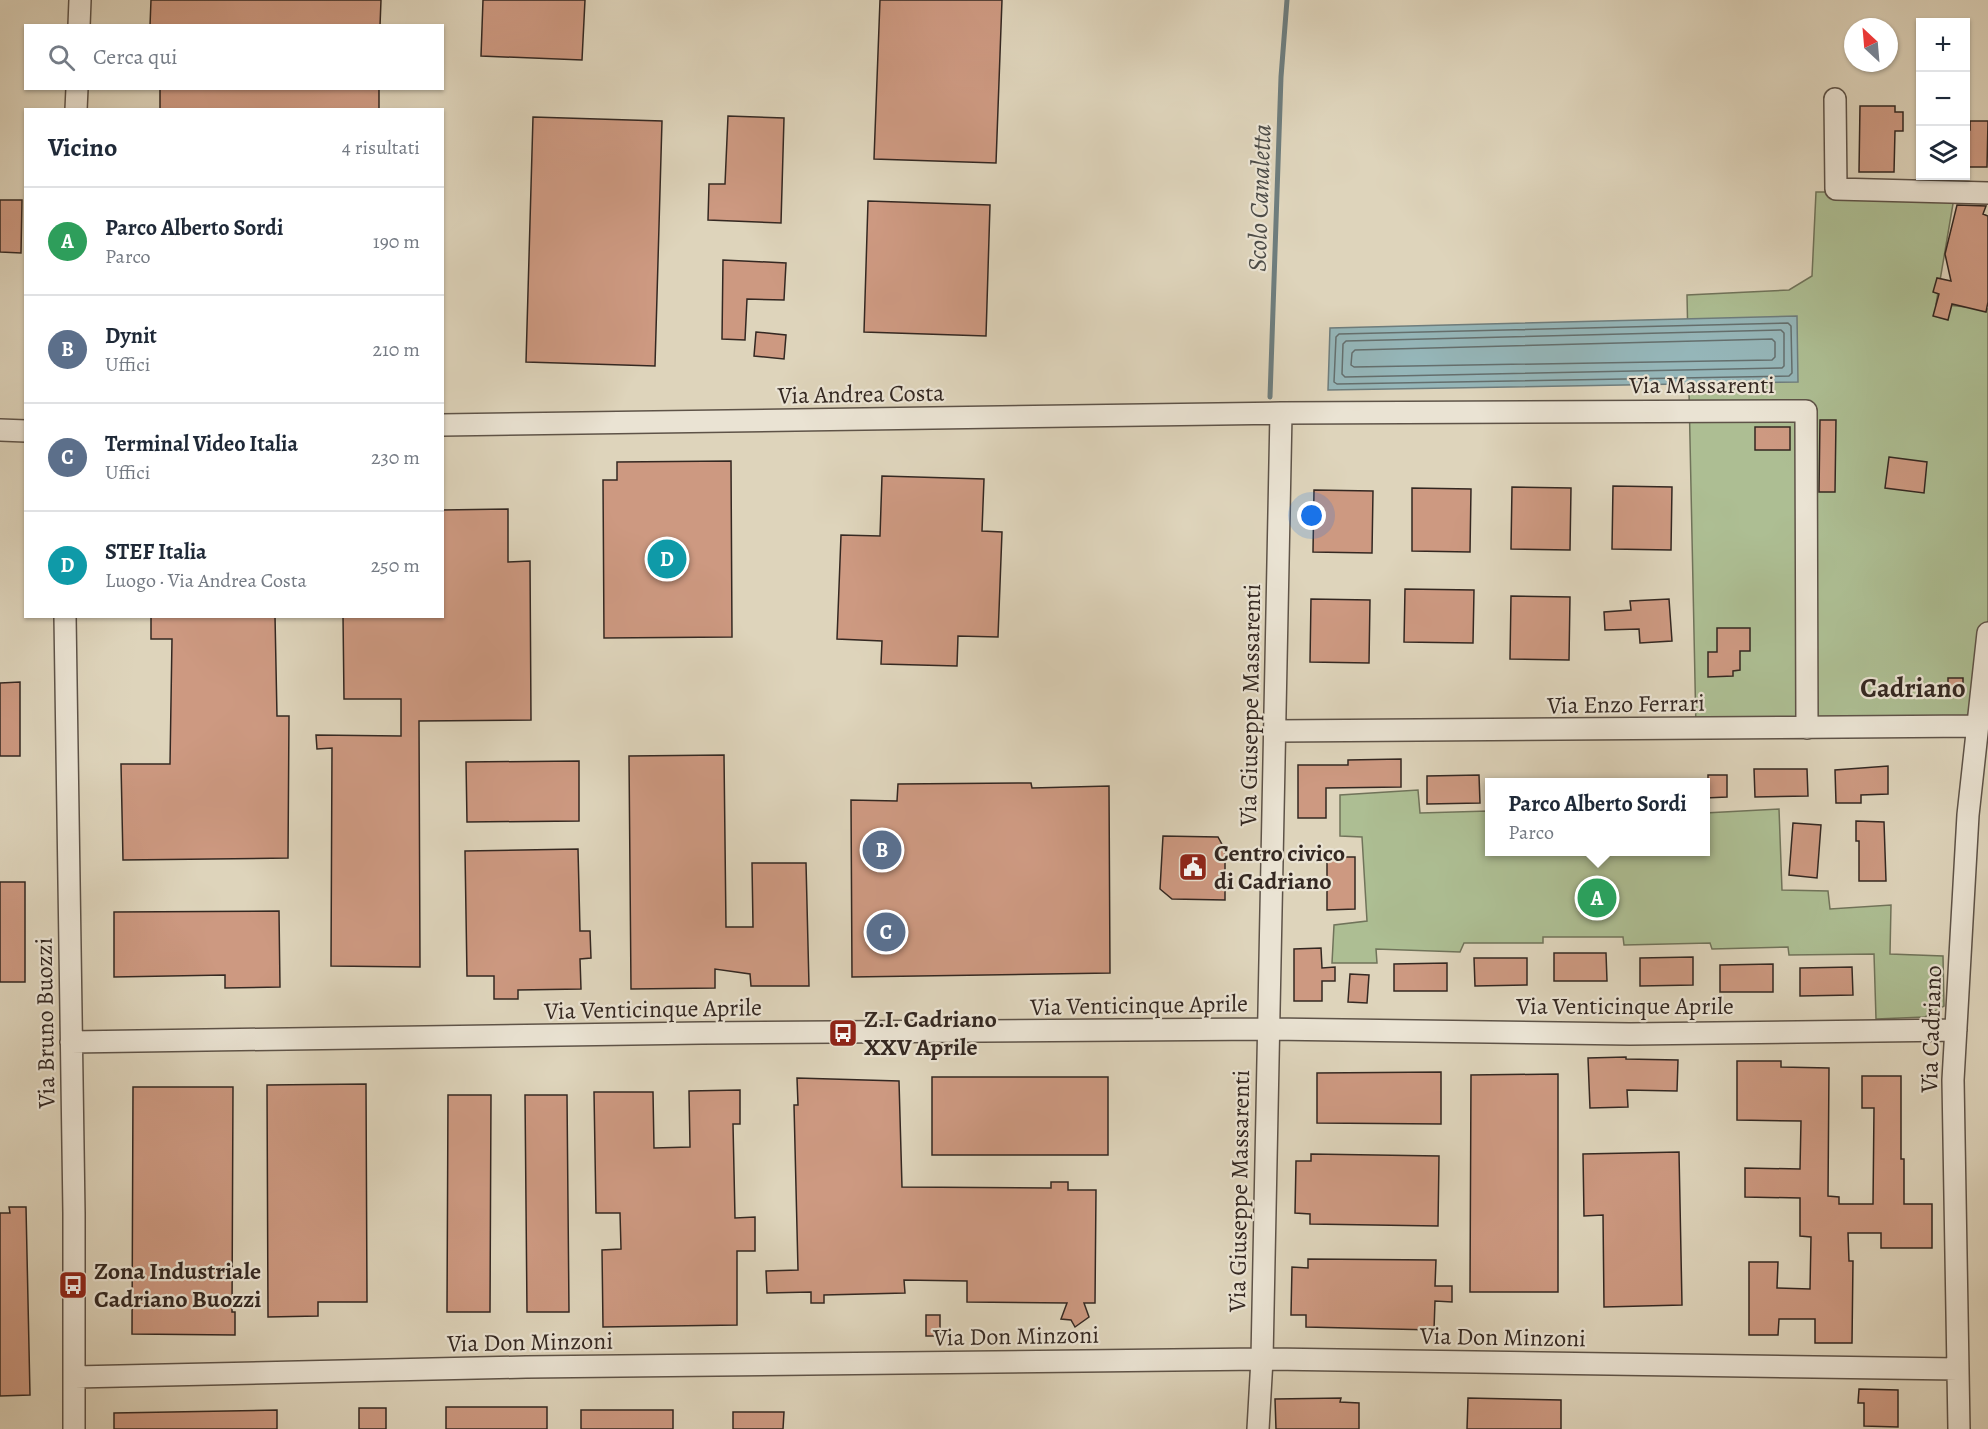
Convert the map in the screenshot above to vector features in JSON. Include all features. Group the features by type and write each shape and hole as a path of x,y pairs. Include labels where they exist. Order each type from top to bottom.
{"street":[{"path":"79,24 80,0"},
{"path":"76,108 77,90"},
{"path":"1835,99 1836,189 1988,193"},
{"name":"Via Massarenti","path":"1281,413 1806,411 1807,728"},
{"name":"Via Andrea Costa","path":"444,425 1281,413"},
{"name":"Via Giuseppe Massarenti","path":"1258,1429 1262,1359 1281,413"},
{"path":"0,430 24,430"},
{"name":"Via Bruno Buozzi","path":"65,618 74,1429"},
{"name":"Via Cadriano","path":"1959,1429 1953,1080 1988,633"},
{"name":"Via Enzo Ferrari","path":"1275,731 1807,728 1980,734"},
{"name":"Via Venticinque Aprile","path":"70,1042 1267,1029 1630,1034 1956,1030"},
{"name":"Via Don Minzoni","path":"75,1377 526,1367 1262,1359 1958,1369"}],"green space":[{"path":"1816,192 1955,192 1936,304 1988,309 1988,630 1977,735 1696,729 1687,295 1789,290 1812,276"},
{"path":"1418,790 1420,813 1485,811 1485,856 1710,856 1710,813 1779,809 1782,890 1828,891 1830,909 1891,905 1890,954 1943,956 1944,1006 1925,1017 1876,1019 1874,954 1789,955 1788,947 1712,949 1710,943 1624,945 1623,937 1543,937 1543,943 1464,943 1460,952 1376,949 1377,963 1332,963 1334,925 1367,921 1362,837 1340,836 1340,795"}],"water":[{"path":"1797,316 1798,382 1328,390 1330,328"}],"building":[{"path":"151,0 381,0 380,24 150,24"},
{"path":"483,0 585,0 582,60 481,56"},
{"path":"880,0 1002,0 996,163 874,159"},
{"path":"160,90 379,90 379,108 160,108"},
{"path":"1860,106 1895,106 1895,112 1903,112 1903,131 1895,131 1894,172 1859,172"},
{"path":"728,116 784,118 781,223 708,220 709,184 725,184"},
{"path":"533,117 662,121 655,366 526,362"},
{"path":"1970,121 1988,121 1987,167 1970,167"},
{"path":"0,200 22,200 21,253 0,252"},
{"path":"868,201 990,205 986,336 864,332"},
{"path":"1957,205 1986,206 1983,214 1988,216 1988,302 1986,312 1952,304 1948,320 1933,316 1939,294 1933,292 1937,278 1951,281 1945,254"},
{"path":"723,260 786,263 784,300 747,299 745,340 722,339"},
{"path":"756,332 786,335 784,359 754,356"},
{"path":"1820,420 1836,420 1835,492 1819,492"},
{"path":"1755,427 1790,427 1790,450 1755,450"},
{"path":"1889,457 1927,462 1924,493 1885,488"},
{"path":"731,461 732,637 604,638 603,480 617,480 617,462"},
{"path":"882,476 984,479 982,531 1002,532 998,637 958,636 957,666 881,664 882,641 837,639 841,535 880,536"},
{"path":"1613,486 1672,487 1671,550 1612,549"},
{"path":"1512,487 1571,488 1570,550 1511,549"},
{"path":"1412,488 1471,489 1470,552 1412,551"},
{"path":"1314,490 1373,491 1372,553 1313,552"},
{"path":"508,509 508,562 530,561 531,720 419,721 420,967 331,966 332,748 317,749 316,735 401,736 401,699 344,699 343,618 444,618 444,510"},
{"path":"1405,589 1474,590 1473,643 1404,642"},
{"path":"1511,596 1570,597 1569,660 1510,659"},
{"path":"1311,599 1370,600 1369,663 1310,662"},
{"path":"1669,599 1672,641 1640,643 1639,629 1605,630 1604,612 1631,610 1630,601"},
{"path":"151,618 275,618 277,716 289,716 288,858 123,860 121,764 170,764 172,639 151,639"},
{"path":"1717,628 1750,628 1750,651 1740,651 1740,670 1733,671 1733,676 1708,677 1708,652 1717,652"},
{"path":"1948,678 1963,678 1963,692 1954,695 1948,689"},
{"path":"20,682 20,756 0,756 0,683"},
{"path":"724,755 726,927 753,927 752,863 806,863 809,986 751,986 750,974 715,969 715,988 631,989 629,756"},
{"path":"1401,759 1401,787 1326,788 1326,818 1298,818 1298,765 1348,765 1348,760"},
{"path":"579,761 579,821 467,822 466,762"},
{"path":"1888,766 1888,794 1861,795 1861,803 1836,803 1835,770"},
{"path":"1754,769 1807,769 1808,796 1755,797"},
{"path":"1479,775 1480,803 1427,804 1427,776"},
{"path":"1708,775 1727,775 1727,797 1710,798 1710,778"},
{"path":"1031,783 1032,788 1109,786 1110,973 852,977 851,800 897,801 898,784"},
{"path":"1856,821 1884,822 1886,881 1859,881 1859,841 1856,841"},
{"path":"1793,823 1821,825 1817,878 1789,875"},
{"path":"1163,836 1218,837 1225,850 1225,900 1172,899 1160,889"},
{"path":"578,849 580,931 590,931 591,958 580,959 581,989 518,990 518,999 494,999 494,976 467,976 465,851"},
{"path":"1327,857 1355,857 1355,909 1327,910"},
{"path":"0,882 25,882 25,982 0,982"},
{"path":"279,911 280,987 225,988 225,975 114,977 114,912"},
{"path":"1321,948 1322,968 1335,967 1335,981 1322,981 1322,1001 1294,1001 1294,949"},
{"path":"1554,953 1606,953 1607,981 1554,981"},
{"path":"1693,957 1693,985 1640,986 1640,958"},
{"path":"1474,958 1527,958 1527,985 1475,986"},
{"path":"1447,963 1447,991 1394,991 1394,964"},
{"path":"1773,964 1773,992 1720,992 1720,965"},
{"path":"1852,967 1853,995 1800,996 1800,968"},
{"path":"1350,974 1369,975 1367,1003 1348,1002"},
{"path":"1626,1057 1626,1059 1678,1060 1677,1091 1627,1090 1628,1107 1590,1108 1588,1058"},
{"path":"1737,1061 1781,1061 1781,1067 1829,1068 1828,1196 1839,1197 1839,1204 1873,1204 1874,1108 1862,1108 1862,1076 1901,1076 1901,1159 1904,1159 1904,1204 1932,1204 1932,1248 1881,1248 1881,1233 1848,1233 1849,1261 1853,1261 1852,1343 1815,1343 1815,1319 1779,1319 1778,1335 1749,1335 1749,1262 1778,1262 1777,1288 1810,1289 1811,1237 1800,1236 1800,1198 1745,1197 1745,1168 1800,1169 1801,1121 1737,1120"},
{"path":"1441,1072 1441,1124 1317,1123 1317,1073"},
{"path":"1558,1074 1558,1292 1470,1292 1471,1075"},
{"path":"932,1077 1108,1077 1108,1155 932,1155"},
{"path":"797,1078 899,1081 902,1187 1051,1188 1051,1182 1068,1182 1068,1190 1096,1190 1095,1303 1084,1303 1089,1317 1075,1327 1071,1320 1061,1319 1067,1303 967,1302 967,1281 904,1280 905,1293 824,1295 824,1303 811,1303 811,1292 767,1293 766,1271 798,1270 794,1105 798,1105"},
{"path":"366,1084 367,1302 318,1302 318,1316 268,1317 267,1085"},
{"path":"133,1087 233,1087 232,1312 235,1312 235,1335 132,1334"},
{"path":"740,1090 740,1124 733,1124 735,1218 755,1217 755,1251 737,1251 737,1325 603,1327 602,1250 621,1249 620,1213 596,1213 594,1092 653,1092 654,1148 690,1147 689,1091"},
{"path":"448,1095 491,1095 490,1312 447,1312"},
{"path":"525,1095 567,1095 569,1312 527,1312"},
{"path":"1679,1152 1682,1305 1604,1307 1603,1215 1584,1216 1583,1154"},
{"path":"1311,1154 1439,1156 1438,1226 1310,1224 1310,1214 1295,1213 1296,1161 1311,1161"},
{"path":"9,1207 26,1207 30,1395 0,1396 0,1213 10,1213"},
{"path":"1308,1259 1436,1260 1435,1286 1452,1286 1452,1302 1435,1301 1434,1330 1306,1327 1306,1315 1291,1315 1292,1267 1308,1268"},
{"path":"926,1315 940,1315 940,1336 926,1336"},
{"path":"1859,1389 1898,1390 1898,1427 1864,1426 1864,1403 1858,1403"},
{"path":"1341,1398 1340,1402 1359,1403 1359,1429 1276,1429 1275,1399"},
{"path":"1468,1398 1561,1400 1561,1429 1467,1429"},
{"path":"446,1407 547,1407 547,1429 446,1429"},
{"path":"359,1408 386,1408 386,1429 359,1429"},
{"path":"277,1410 277,1429 114,1429 114,1413"},
{"path":"581,1410 673,1410 673,1429 581,1429"},
{"path":"733,1412 784,1412 783,1429 733,1429"}],"waterway":[{"name":"Scolo Canaletta","path":"1270,397 1281,77 1287,0"}],"place":[{"name":"STEF Italia","path":"667,559"},
{"name":"Dynit","path":"882,850"},
{"name":"Centro civico di Cadriano","path":"1193,867"},
{"name":"Parco Alberto Sordi","path":"1597,898"},
{"name":"Terminal Video Italia","path":"886,932"},
{"name":"Z.I. Cadriano XXV Aprile","path":"843,1033"},
{"name":"Zona Industriale Cadriano Buozzi","path":"73,1285"}],"district":[{"name":"Cadriano","path":"1913,688"}]}
